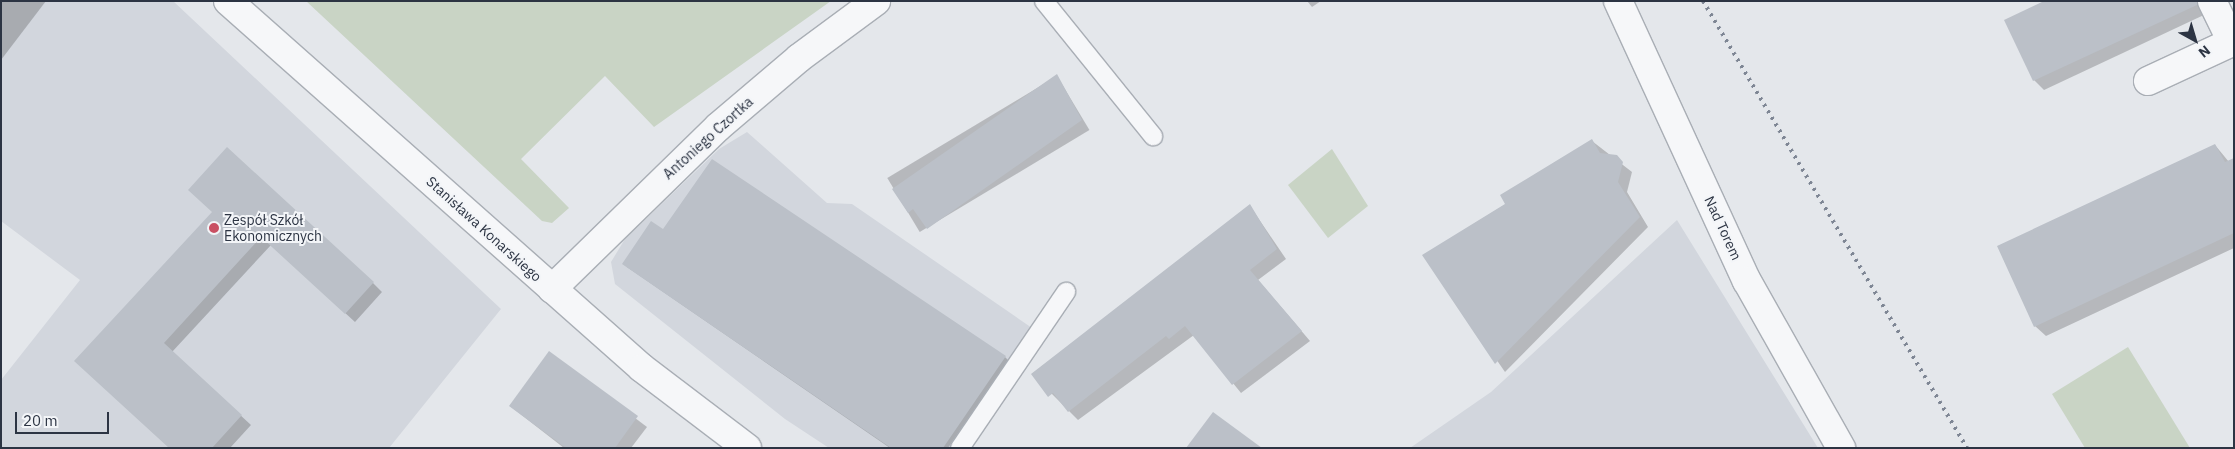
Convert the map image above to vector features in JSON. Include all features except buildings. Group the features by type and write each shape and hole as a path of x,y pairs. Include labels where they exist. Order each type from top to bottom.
{"street":[{"name":"Stanisława Konarskiego","path":"228,1 642,368 747,448"},
{"name":"Antoniego Czortka","path":"552,289 718,127 799,58 876,1"},
{"name":"Nad Torem","path":"1618,1 1747,281 1841,448"},
{"path":"2148,81 2233,42 2212,1"}],"lane":[{"path":"1044,1 1153,136"},
{"path":"960,448 1066,292"}],"shaded area":[{"name":"Zespół Szkół Ekonomicznych","path":"1,1 173,1 501,309 389,448 1,448 1,380 80,280 1,221"},
{"path":"747,132 827,203 852,204 1032,328 949,448 829,448 785,419 615,284 611,262 625,239 719,149"},
{"path":"1677,220 1818,448 1410,448 1491,392"}],"green space":[{"path":"306,1 831,1 654,127 605,76 521,159 569,208 552,223 542,221"},
{"path":"1332,149 1368,206 1328,238 1288,185"},
{"path":"2128,347 2190,448 2085,448 2052,394"}],"railway":[{"path":"1703,1 1967,448"}],"place":[{"name":"Zespół Szkół Ekonomicznych","path":"214,228"}]}
